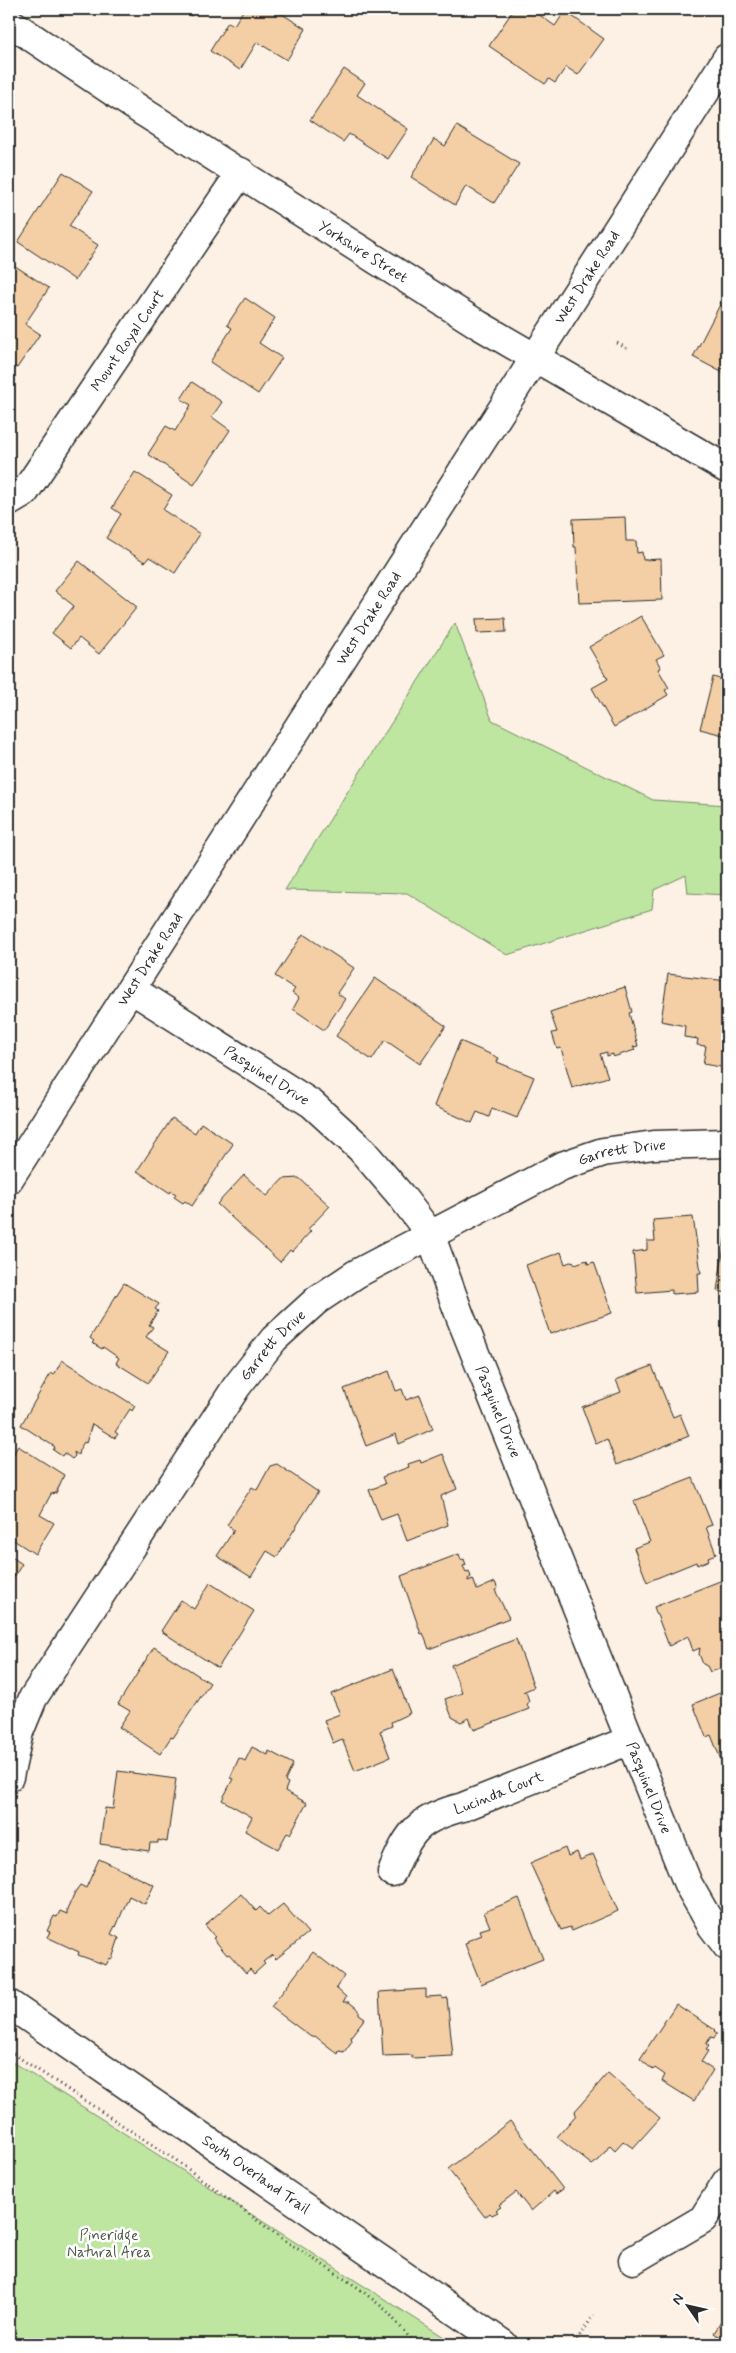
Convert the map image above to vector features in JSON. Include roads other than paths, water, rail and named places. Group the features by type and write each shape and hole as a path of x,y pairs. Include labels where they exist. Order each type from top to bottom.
{"street":[{"name":"Yorkshire Street","path":"9,22 146,113 479,325 727,469"},
{"name":"West Drake Road","path":"9,1178 727,58"},
{"name":"Mount Royal Court","path":"9,502 24,492 241,172"},
{"name":"Pasquinel Drive","path":"131,989 312,1104 360,1148 402,1196 430,1234 460,1316 688,1884 712,1926 727,1946"},
{"name":"Garrett Drive","path":"9,1777 20,1732 32,1698 237,1386 274,1339 318,1300 356,1274 562,1166 603,1152 654,1145 727,1143"},
{"name":"Lucinda Court","path":"392,1872 404,1843 419,1825 440,1813 463,1807 630,1740"},
{"name":"South Overland Trail","path":"9,2004 503,2344"},
{"path":"633,2260 703,2219 727,2181"}],"park label":[{"name":"Pineridge Natural Area","path":"109,2244"}]}
